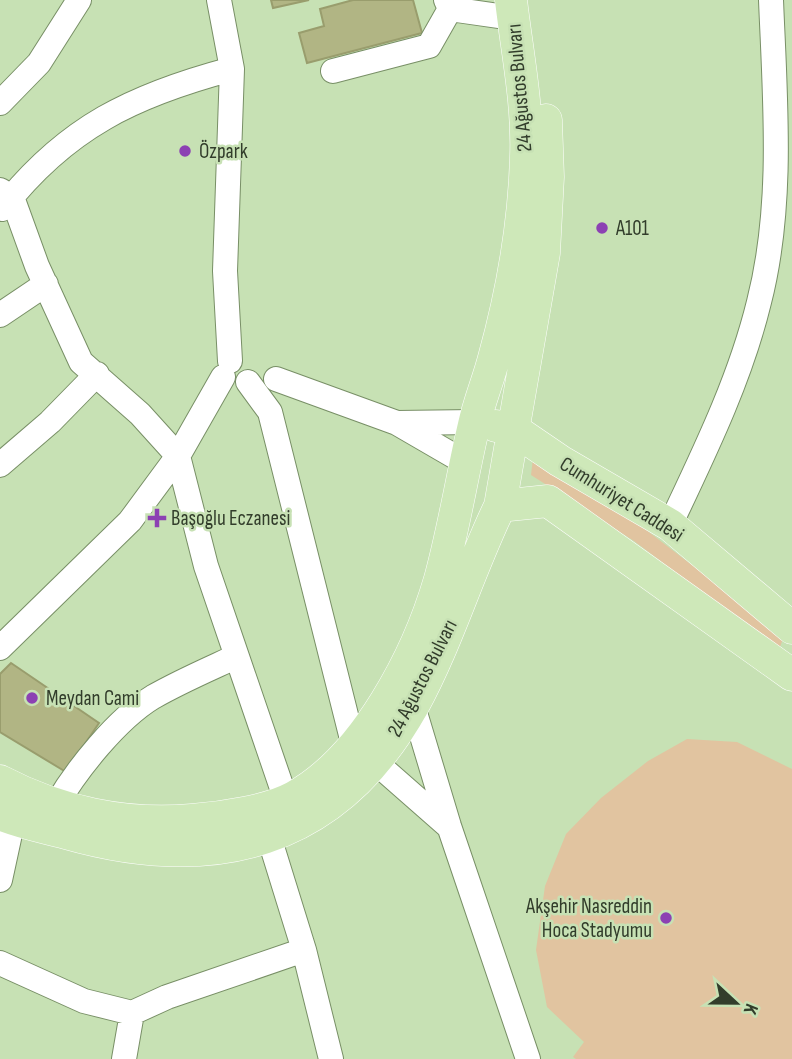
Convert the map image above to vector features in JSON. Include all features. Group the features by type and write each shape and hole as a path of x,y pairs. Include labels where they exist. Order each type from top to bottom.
{"main road":[{"name":"24 Ağustos Bulvarı","path":"7,817 97,842 141,850 211,849 269,837 316,816 340,797 364,754 433,601 474,422 506,309 524,186 526,132 519,6"},
{"name":"24 Ağustos Bulvarı","path":"0,781 56,805 124,820 174,822 228,816 286,800 310,787 364,754 413,706 441,649 481,546 518,498 513,429 544,253 547,211 546,114 519,6"},
{"path":"474,422 513,429"},
{"name":"Cumhuriyet Caddesi","path":"513,429 560,461 670,525 792,628"},
{"name":"Cumhuriyet Caddesi","path":"466,463 518,498 598,535 654,580 789,667"}],"street":[{"path":"0,103 39,63 79,0"},
{"path":"219,0 232,69 233,119 225,271 237,371 270,412 364,754 449,826"},
{"path":"670,525 720,416 759,304 782,221 771,0"},
{"path":"333,71 429,46 448,4 519,6"},
{"path":"232,69 170,86 107,116 75,135 4,200 81,362 97,374 178,456 206,566 286,800"},
{"path":"0,315 46,284"},
{"path":"237,371 276,379 397,422 466,463"},
{"path":"0,648 130,521 237,371"},
{"path":"4,456 50,422 97,374"},
{"path":"397,422 474,422"},
{"path":"56,805 83,766 121,724 150,699 235,657"},
{"path":"413,706 449,826 528,1059"},
{"path":"0,880 7,817"},
{"path":"269,837 304,950 331,1059"},
{"path":"0,962 84,1000 132,1013 167,997 304,950"},
{"path":"124,1059 132,1013"}],"shaded area":[{"path":"533,458 628,516 784,636 780,647 776,648 634,541 531,475"},
{"name":"Akşehir Nasreddin Hoca Stadyumu","path":"687,739 737,742 792,769 792,1059 576,1059 573,1057 584,1042 547,1007 536,950 545,886 566,834 601,798 648,761"}],"building":[{"path":"271,0 309,0 273,8"},
{"path":"353,0 413,0 422,33 307,63 299,33 324,26 320,9"},
{"name":"Meydan Cami","path":"11,663 99,723 66,772 0,732 0,674"}],"place":[{"name":"Özpark","path":"185,151"},
{"name":"A101","path":"602,228"},
{"name":"Başoğlu Eczanesi","path":"157,518"},
{"name":"Meydan Cami","path":"32,698"},
{"name":"Akşehir Nasreddin Hoca Stadyumu","path":"666,918"}]}
